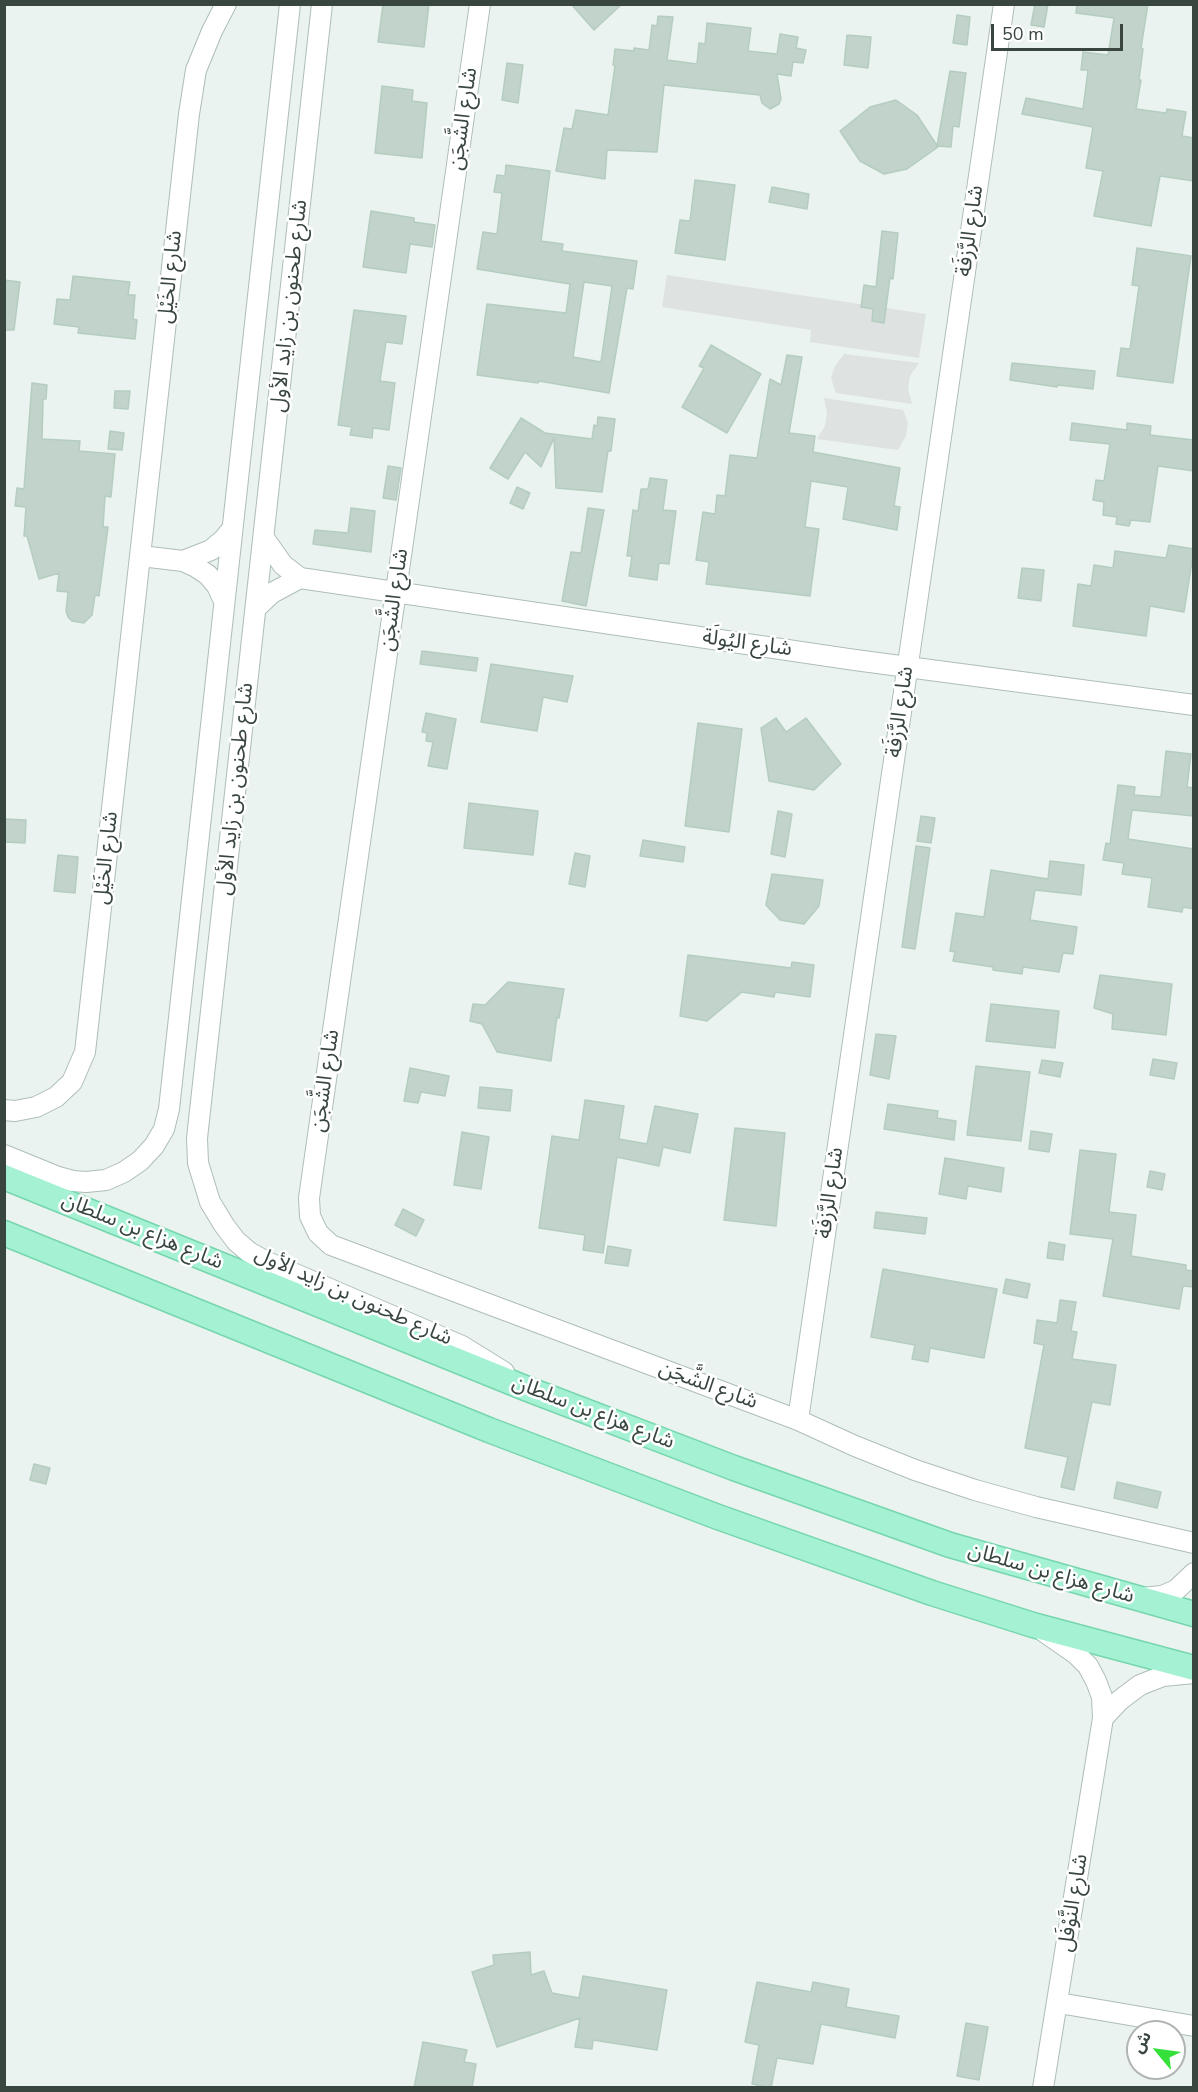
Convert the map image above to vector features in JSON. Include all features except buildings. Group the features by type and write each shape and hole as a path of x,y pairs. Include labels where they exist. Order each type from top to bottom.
{"main road":[{"name":"شارع هزاع بن سلطان","path":"4,1177 525,1388 734,1468 950,1545 1194,1614"},
{"path":"4,1233 489,1430 718,1517 932,1593 1033,1625 1194,1668"}],"street":[{"name":"شارع الخَيْل","path":"4,1110 15,1111 36,1107 56,1097 72,1082 85,1052 192,94 196,70 226,4"},
{"name":"شارع طحنون بن زايد الأول","path":"4,1155 73,1181 106,1180 141,1161 154,1146 164,1129 172,1089 223,599 290,4"},
{"name":"شارع طحنون بن زايد الأول","path":"322,4 197,1138 198,1162 210,1202 236,1241 249,1252 462,1346 495,1365 525,1388"},
{"name":"شارع الشَّجَن","path":"480,4 309,1198 310,1216 318,1233 330,1245 339,1249 798,1420 905,1466 975,1490 1036,1507 1194,1543"},
{"name":"شارع الرَّزفَة","path":"798,1420 1004,4"},
{"path":"183,561 211,550 232,529"},
{"path":"256,607 272,593 300,578 283,565 264,538"},
{"path":"141,556 183,561 208,575 217,586 223,599"},
{"name":"شارع اليُولَة","path":"300,578 908,667 1194,705"},
{"path":"1134,1598 1148,1599 1162,1596 1176,1590 1194,1573"},
{"name":"شارع النَّوْفَل","path":"1033,1625 1076,1654 1088,1666 1102,1697 1103,1718 1059,2003 1043,2088"},
{"path":"1103,1718 1120,1700 1140,1685 1163,1676 1194,1673"},
{"path":"1059,2003 1194,2026"}],"shaded area":[{"path":"667,275 926,314 919,358 810,342 811,330 662,307"},
{"path":"844,354 919,363 910,376 908,389 912,404 836,393 831,378 835,366"},
{"path":"824,398 903,410 908,423 906,436 898,450 817,439 825,426 827,413"}]}
